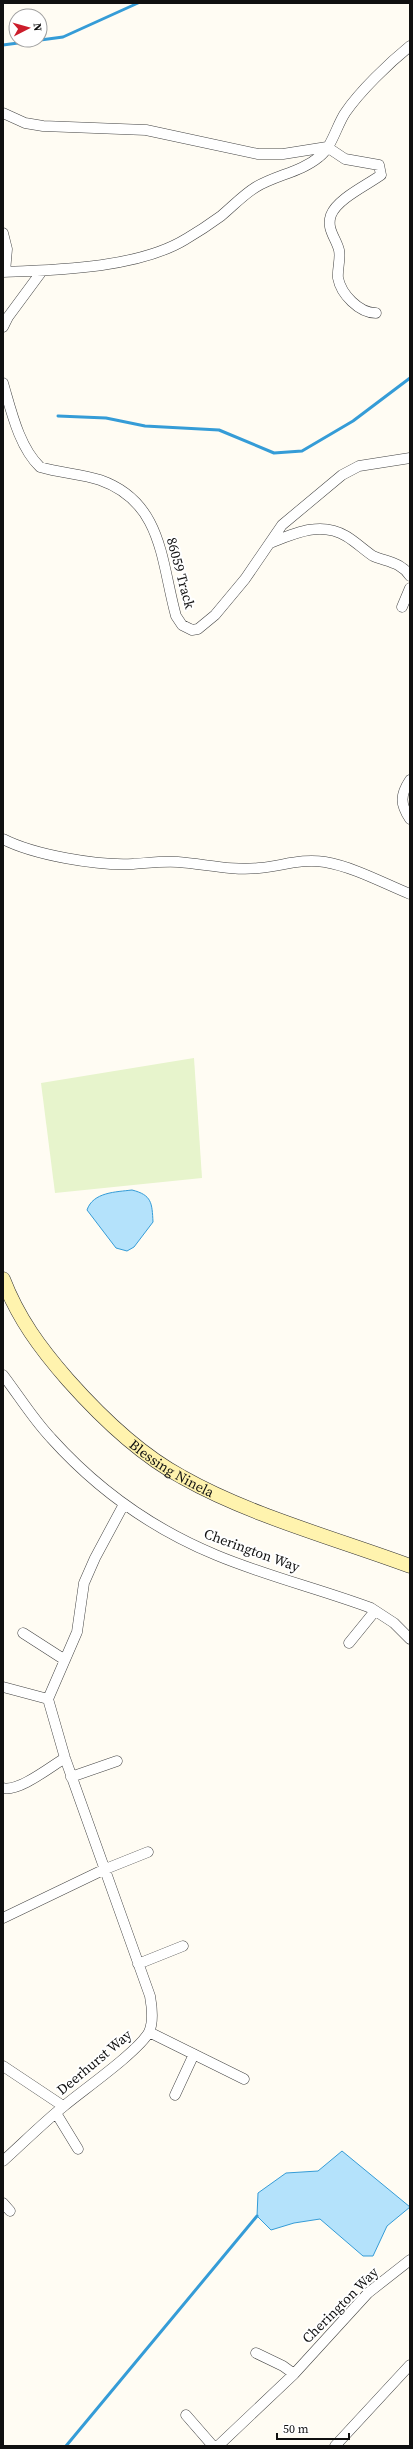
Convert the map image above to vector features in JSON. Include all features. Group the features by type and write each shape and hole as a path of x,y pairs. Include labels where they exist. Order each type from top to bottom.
{"street":[{"path":"3,233 7,248 4,272 42,271 82,267 144,256 167,249 221,216 247,193 265,182 304,166 319,157 327,147 346,113 390,62 410,46"},
{"path":"3,113 25,123 37,125 146,130 258,154 283,154 327,147 346,158 375,164 381,167 381,175 339,205 331,214 329,221 330,228 340,252 338,270 341,286 359,307 370,313 376,313"},
{"path":"3,327 8,317 42,271"},
{"name":"86059 Track","path":"3,383 12,414 28,451 40,468 99,480 115,487 129,496 144,512 154,529 160,548 176,616 187,629 198,629 215,615 231,598 282,525 342,475 359,466 410,458"},
{"path":"270,543 313,529 330,529 345,535 375,556 400,565 410,576"},
{"path":"402,607 410,588"},
{"path":"410,780 401,796 402,804 410,819"},
{"path":"3,838 36,851 101,863 132,864 166,861 226,868 260,868 309,860 326,862 346,868 410,894"},
{"name":"Blessing Ninela","path":"3,1279 14,1308 44,1351 76,1390 100,1415 181,1477 215,1494 261,1512 410,1566"},
{"name":"Cherington Way","path":"3,1375 50,1437 87,1474 124,1504 163,1528 215,1554 313,1587 375,1611 394,1623 410,1639"},
{"path":"3,1687 48,1699 78,1632 84,1582 124,1504"},
{"path":"349,1643 375,1611"},
{"path":"23,1633 65,1660"},
{"name":"Deerhurst Way","path":"3,2161 60,2110 138,2045 149,2032 152,2010 150,1996 71,1777 48,1699"},
{"path":"3,1788 14,1788 25,1783 65,1758"},
{"path":"71,1777 117,1761"},
{"path":"3,1918 104,1870 148,1852"},
{"path":"138,1964 183,1946"},
{"path":"149,2032 244,2078"},
{"path":"175,2095 194,2054"},
{"path":"3,2066 60,2110"},
{"name":"Deerhurst Way","path":"60,2110 78,2149"},
{"path":"3,2203 10,2211"},
{"name":"Cherington Way","path":"218,2446 294,2374 368,2293 410,2260"},
{"path":"256,2353 294,2374"},
{"path":"335,2446 410,2365"},
{"path":"186,2415 213,2446"}],"green space":[{"path":"194,1058 202,1178 55,1193 41,1083"}],"water":[{"path":"132,1190 144,1194 150,1201 153,1222 134,1247 127,1251 116,1248 87,1210 90,1204 100,1196 112,1192"},
{"path":"342,2151 410,2207 387,2226 373,2256 363,2256 320,2219 294,2223 271,2230 257,2216 258,2193 286,2173 318,2171"}],"waterway":[{"path":"3,45 63,37 138,3"},
{"path":"58,416 106,418 145,426 219,430 274,453 302,451 353,421 410,378"},
{"path":"66,2446 257,2216"}]}
